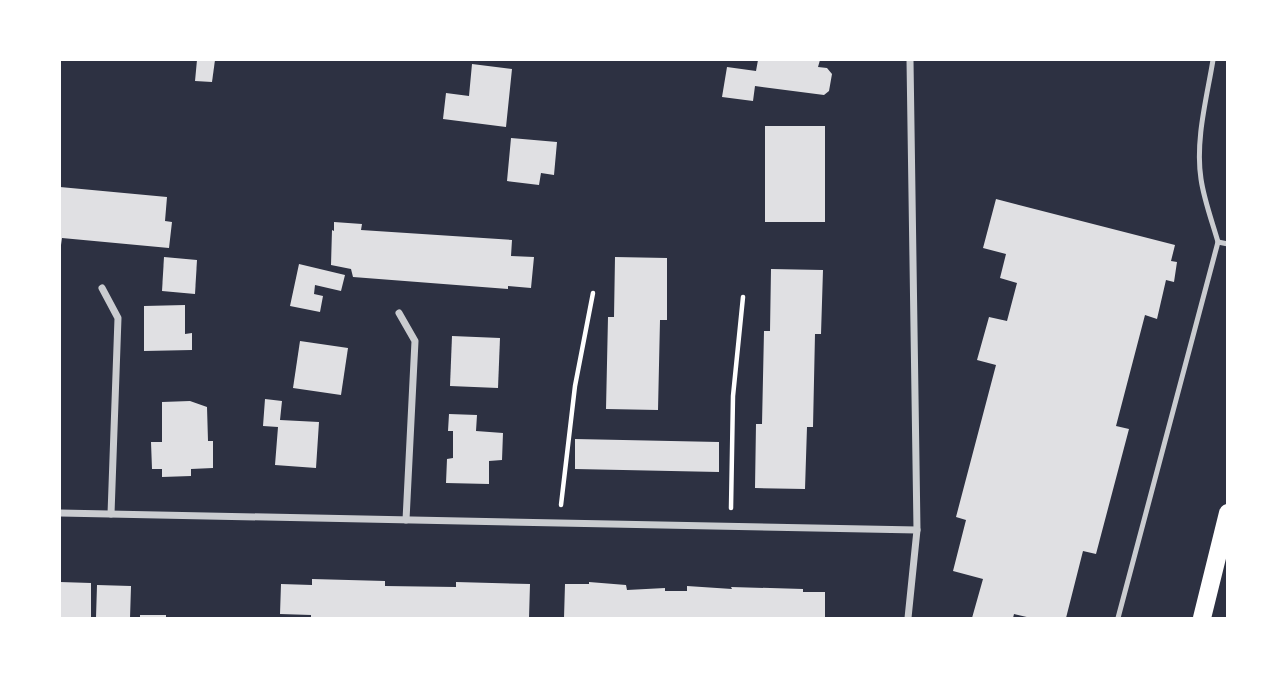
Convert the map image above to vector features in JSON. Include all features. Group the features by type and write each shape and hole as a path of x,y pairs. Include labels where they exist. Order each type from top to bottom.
{"main road":[{"path":"1202,618 1227,513"}],"street":[{"path":"908,618 917,530 910,60"},
{"path":"102,288 118,317 111,514"},
{"path":"399,313 415,341 406,520"},
{"path":"60,513 917,530"}],"lane":[{"path":"1118,618 1218,242 1200,176 1201,133 1213,60"},
{"path":"1218,242 1227,244"}],"path":[{"path":"559,523 575,386 593,293"},
{"path":"731,526 733,396 743,297"}],"building":[{"path":"197,60 215,60 212,82 195,81"},
{"path":"758,60 820,60 818,67 827,68 832,74 829,91 824,95 755,86 753,101 722,97 727,67 756,71"},
{"path":"472,64 512,69 506,127 443,119 446,93 469,96"},
{"path":"765,126 825,126 825,222 765,222"},
{"path":"511,138 557,142 554,175 541,173 539,185 507,181"},
{"path":"60,187 167,197 165,221 172,222 169,248 62,238 60,245"},
{"path":"996,199 1175,245 1171,261 1177,262 1174,282 1166,280 1157,319 1145,315 1116,426 1129,429 1096,554 1083,551 1066,618 1031,618 1014,614 1013,618 972,618 983,579 953,571 966,520 956,517 996,365 977,360 989,317 1007,321 1017,283 1000,278 1006,254 983,248"},
{"path":"334,222 362,224 361,230 512,240 511,256 534,257 531,288 508,286 508,289 353,277 351,269 331,265"},
{"path":"164,257 197,260 195,294 162,291"},
{"path":"615,257 667,258 667,320 660,320 658,410 606,409 608,317 614,317"},
{"path":"299,264 345,275 341,291 315,285 314,294 323,296 320,312 290,306"},
{"path":"771,269 823,270 821,334 815,334 813,427 807,427 805,489 755,488 756,424 762,424 764,331 770,331"},
{"path":"185,305 185,334 192,333 192,350 144,351 144,306"},
{"path":"452,336 500,338 498,388 450,386"},
{"path":"300,341 348,348 341,395 293,388"},
{"path":"265,399 282,401 280,420 319,422 316,468 275,465 278,427 263,426"},
{"path":"190,401 207,407 208,441 213,441 213,468 191,469 191,476 162,477 162,469 152,469 151,442 162,442 162,402"},
{"path":"449,414 477,415 476,431 503,433 502,460 489,461 489,484 446,483 447,459 453,458 453,431 448,431"},
{"path":"575,439 719,442 719,472 575,469"},
{"path":"312,579 385,581 385,586 456,587 456,582 530,584 529,618 311,618 311,615 280,614 281,584 312,585"},
{"path":"60,582 91,583 91,618 60,618"},
{"path":"589,582 626,585 627,590 665,588 665,591 687,591 687,586 825,592 825,618 564,618 565,584"},
{"path":"97,585 131,586 130,618 96,618"},
{"path":"140,615 166,615 166,618 140,618"}]}
